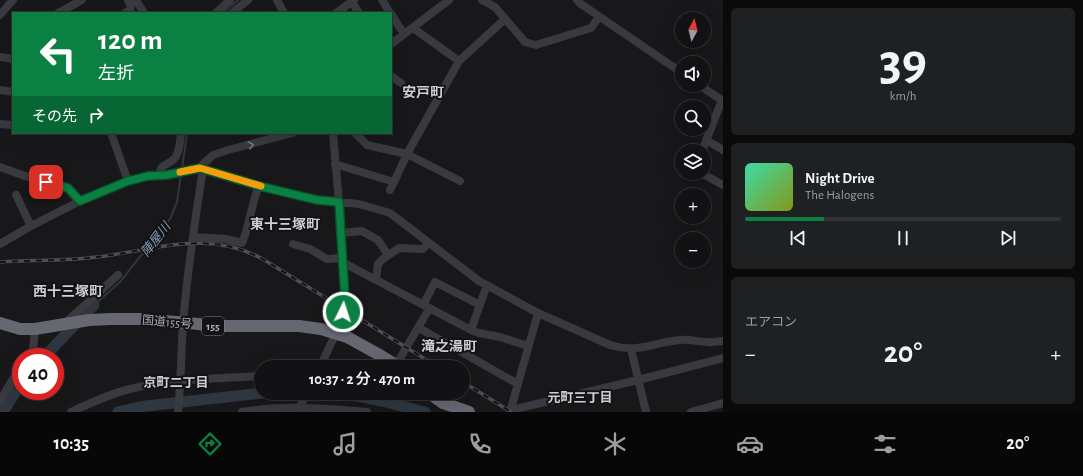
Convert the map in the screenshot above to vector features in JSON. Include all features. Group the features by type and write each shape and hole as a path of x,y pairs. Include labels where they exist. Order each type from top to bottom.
{"highway":[{"name":"国道155号","path":"0,323 20,329 35,329 89,320 143,319 220,326 289,325 320,329 336,334 357,342 388,360"},
{"path":"439,400 443,403 469,412"}],"street":[{"path":"0,15 13,0"},
{"path":"60,12 82,0"},
{"path":"127,12 130,10 131,6 128,0"},
{"path":"136,0 143,12"},
{"path":"217,12 230,0"},
{"path":"233,12 248,0"},
{"path":"278,0 284,12"},
{"path":"382,0 390,12"},
{"path":"433,0 438,8"},
{"path":"392,43 449,0"},
{"path":"482,0 496,7 525,42 536,44 591,28 599,17"},
{"path":"578,0 581,4 599,17 675,68"},
{"path":"337,12 353,1 358,12"},
{"path":"392,16 404,34"},
{"path":"390,190 407,154 459,61 505,19"},
{"path":"413,28 459,61"},
{"path":"0,58 12,57"},
{"path":"392,77 401,82"},
{"path":"0,90 12,92"},
{"path":"705,144 722,100 710,92"},
{"path":"0,124 12,125"},
{"path":"111,134 128,181"},
{"path":"159,176 160,168 176,157 179,149 181,134"},
{"path":"178,412 181,385 183,323 201,168 213,155 288,134"},
{"path":"323,360 336,334 344,309 345,298 333,134"},
{"path":"356,134 367,144 407,154 460,181"},
{"path":"706,140 723,150"},
{"path":"335,164 394,182"},
{"path":"0,167 25,176 68,188 80,201"},
{"path":"0,244 80,201 128,181 148,176 159,176 201,168 259,186 317,200 359,204 390,213 428,243 487,285 538,313 622,349 631,349 678,340 692,340 709,343 723,341"},
{"path":"711,178 723,185"},
{"path":"193,236 226,239 242,243 248,227 253,199 259,186"},
{"path":"16,195 31,226"},
{"path":"341,233 362,231 378,240 388,255"},
{"path":"376,280 378,264 388,255 400,248 423,248 428,243"},
{"path":"293,244 310,248 327,259 342,260 376,280 471,330 528,346"},
{"path":"65,324 118,275"},
{"path":"401,360 419,328 435,282 480,305"},
{"path":"471,330 487,285"},
{"path":"510,411 538,313"},
{"path":"419,328 518,384"},
{"path":"33,348 35,329"},
{"path":"631,349 646,412"},
{"path":"510,411 723,358"},
{"path":"71,412 102,398 130,388 166,382 181,385 254,377"},
{"path":"0,400 12,380"},
{"path":"242,412 257,409 300,407 367,412"},
{"path":"691,412 720,407"}],"waterway":[{"name":"陣屋川","path":"224,12 238,0"},
{"name":"陣屋川","path":"182,169 187,134"},
{"name":"陣屋川","path":"94,305 120,282 170,219 177,202 181,174"},
{"name":"陣屋川","path":"53,348 94,305"},
{"path":"118,412 146,406 254,394"},
{"name":"陣屋川","path":"3,412 12,398"},
{"path":"377,400 425,412"}],"railway":[{"path":"0,262 97,257 183,244 203,243 224,245 245,251 266,261 427,360"},
{"path":"470,386 511,412"}],"slow traffic":[{"path":"180,172 200,168 261,186"}],"district":[{"name":"安戸町","path":"423,92"},
{"name":"東十三塚町","path":"285,224"},
{"name":"西十三塚町","path":"68,291"},
{"name":"滝之湯町","path":"449,346"},
{"name":"京町二丁目","path":"176,382"},
{"name":"元町三丁目","path":"580,397"}],"route":[{"path":"46,182 68,188 75,193 80,201 128,181 148,176 167,175 200,168 259,186 317,200 339,202 345,298 343,312"}]}
